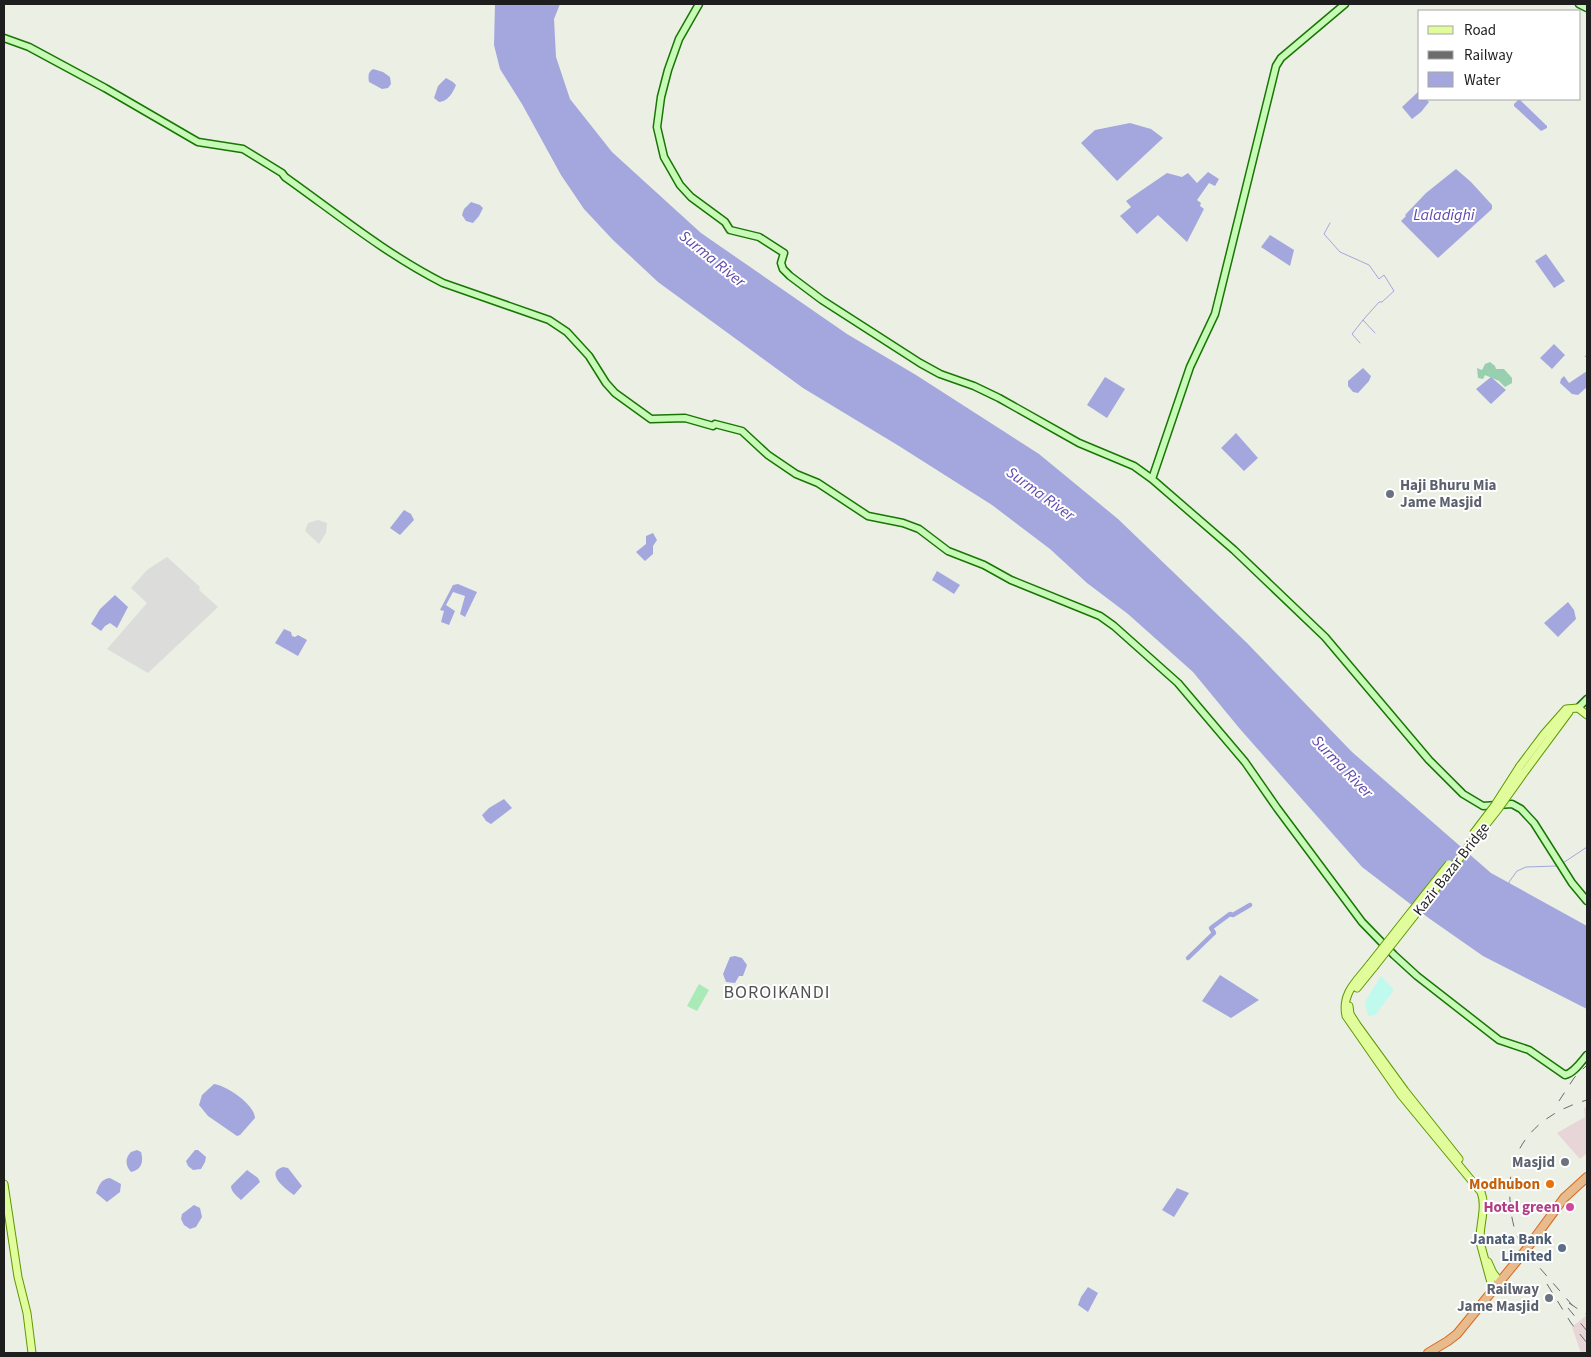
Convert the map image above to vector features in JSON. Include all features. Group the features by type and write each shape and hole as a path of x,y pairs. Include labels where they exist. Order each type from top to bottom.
{"highway":[{"path":"1428,1353 1457,1334 1525,1252 1564,1198 1587,1177"}],"main road":[{"path":"1576,708 1587,715"},
{"name":"Kazir Bazar Bridge","path":"1372,965 1523,768 1558,718 1566,709 1576,708"},
{"path":"1372,965 1351,996 1349,1003 1350,1014 1405,1091 1483,1189 1486,1201 1482,1242 1493,1273 1500,1282"},
{"path":"1372,965 1347,994 1344,1002 1346,1016 1401,1095 1481,1192 1483,1200 1480,1242 1493,1290"},
{"path":"4,1184 18,1277 27,1313 32,1353"}],"street":[{"path":"699,4 679,39 668,70 656,127 664,157 680,185 691,197 725,222 730,230 760,237 784,253 781,263 783,269 790,276 822,300 920,363 940,374 974,386 999,398 1080,443 1134,466 1152,479 1234,550 1325,637 1418,748 1463,794 1483,806 1516,805 1534,824 1572,883 1587,901"},
{"path":"1152,479 1190,367 1215,314 1276,66 1280,58 1345,4"},
{"path":"1579,4 1587,8"},
{"path":"4,38 29,47 105,88 198,142 243,149 282,173 381,246 443,283 549,320 567,332 589,356 606,383 615,393 651,419 685,418 713,426 715,424 742,431 768,456 796,474 818,483 868,516 919,529 948,551 984,565 1011,580 1100,616 1178,683 1245,762 1362,922 1416,976 1499,1040 1529,1050 1565,1075 1573,1071 1587,1055"},
{"path":"1576,708 1587,699"}],"shaded area":[{"path":"318,520 327,523 326,533 319,544 305,531 308,523"},
{"path":"167,557 200,587 199,590 218,607 148,673 107,649 147,603 131,588 147,570"},
{"path":"1381,976 1394,990 1375,1015 1368,1016 1365,1002"},
{"path":"1587,1107 1587,1153 1580,1159 1557,1133 1585,1117 1584,1108"},
{"path":"1587,1315 1587,1353 1581,1353 1572,1327"}],"green space":[{"path":"1490,362 1496,369 1504,369 1512,378 1512,383 1505,387 1499,381 1485,375 1483,379 1478,378 1477,368 1482,370 1485,364"},
{"path":"699,984 709,990 697,1011 687,1006"}],"water":[{"name":"Surma River","path":"495,4 560,4 554,19 556,57 570,99 612,152 701,233 847,334 916,375 1039,454 1118,519 1247,643 1352,752 1491,873 1587,926 1587,1009 1483,956 1430,919 1362,867 1240,729 1193,672 1128,614 1087,583 1050,549 992,505 803,388 658,282 613,240 584,209 561,175 522,104 500,69 494,45"},
{"path":"373,69 383,72 390,77 391,84 388,88 382,89 369,82 369,74"},
{"path":"446,78 456,85 445,100 439,102 434,98 438,86"},
{"path":"1418,92 1418,100 1427,100 1429,102 1412,119 1402,107"},
{"path":"1520,100 1547,128 1541,131 1514,104"},
{"path":"1130,123 1151,129 1163,138 1117,181 1081,143 1095,130"},
{"name":"Laladighi","path":"1456,169 1492,205 1492,209 1438,258 1401,221 1426,193"},
{"path":"1208,172 1219,179 1215,186 1209,183 1197,200 1204,209 1187,242 1158,215 1137,234 1120,216 1131,207 1126,201 1167,173 1182,177 1188,173 1197,183"},
{"path":"471,202 483,208 473,223 466,221 462,215 464,209"},
{"path":"1270,235 1294,250 1290,266 1261,247"},
{"path":"1546,254 1565,281 1554,288 1535,261"},
{"path":"1554,344 1565,355 1552,369 1540,358"},
{"path":"1363,368 1371,376 1369,381 1358,393 1353,392 1348,386 1348,381"},
{"path":"1587,371 1587,387 1578,395 1572,394 1560,383 1564,376 1569,383"},
{"path":"1105,377 1125,389 1107,418 1087,405"},
{"path":"1491,377 1506,390 1491,404 1476,389"},
{"path":"1236,433 1258,458 1244,471 1221,448"},
{"path":"404,510 411,514 414,520 400,535 390,528"},
{"path":"653,533 657,540 653,546 653,554 645,561 636,552 646,544 646,536"},
{"path":"937,571 960,585 954,594 932,580"},
{"path":"458,584 477,592 465,617 460,614 465,596 453,592 446,605 455,611 449,625 441,622 444,611 440,610 453,585"},
{"path":"115,595 128,607 117,628 110,623 101,631 91,624 100,609"},
{"path":"1568,602 1574,610 1576,619 1558,637 1544,623"},
{"path":"284,629 291,632 292,636 298,635 307,640 298,656 275,643"},
{"path":"504,799 512,808 491,824 486,821 482,815 489,808"},
{"path":"730,957 742,958 747,965 743,976 739,976 735,983 726,982 723,974"},
{"path":"1220,975 1259,1000 1231,1018 1202,1001"},
{"path":"214,1084 239,1096 254,1113 255,1118 240,1135 237,1136 208,1116 199,1105 202,1095"},
{"path":"137,1150 141,1152 142,1162 137,1169 131,1172 127,1159 131,1152"},
{"path":"195,1150 198,1150 206,1157 201,1169 193,1170 186,1161"},
{"path":"283,1167 288,1168 302,1186 294,1195 276,1177 278,1170"},
{"path":"247,1170 258,1178 260,1182 241,1200 233,1192 231,1186"},
{"path":"110,1178 121,1184 120,1192 107,1202 96,1193 102,1181"},
{"path":"1177,1188 1189,1193 1174,1217 1162,1210"},
{"path":"194,1205 200,1208 202,1217 196,1227 190,1229 184,1225 181,1219 182,1214"},
{"path":"1088,1287 1098,1293 1088,1312 1078,1305"}],"waterway":[{"path":"1330,223 1324,234 1340,252 1369,265 1379,279 1384,275 1394,291 1382,302 1379,302 1363,320"},
{"path":"1360,343 1352,334 1363,320 1375,333"},
{"path":"1563,863 1587,847"},
{"path":"1509,885 1517,871 1526,867 1557,866"},
{"path":"1188,958 1214,933 1211,928 1230,914 1233,915 1250,905"}],"railway":[{"path":"1559,1101 1574,1078 1587,1065"},
{"path":"1573,1306 1525,1251 1516,1233 1511,1214 1510,1181 1513,1164 1529,1135 1554,1114 1569,1106 1587,1100"},
{"path":"1547,1284 1571,1323 1587,1343"},
{"path":"1569,1303 1587,1315"},
{"path":"1568,1308 1587,1331"}],"place":[{"name":"Haji Bhuru Mia Jame Masjid","path":"1390,494"},
{"name":"Masjid","path":"1565,1162"},
{"name":"Modhubon","path":"1550,1184"},
{"name":"Hotel green","path":"1570,1207"},
{"name":"Janata Bank Limited","path":"1562,1248"},
{"name":"Railway Jame Masjid","path":"1549,1298"}],"district":[{"name":"BOROIKANDI","path":"777,992"}]}
